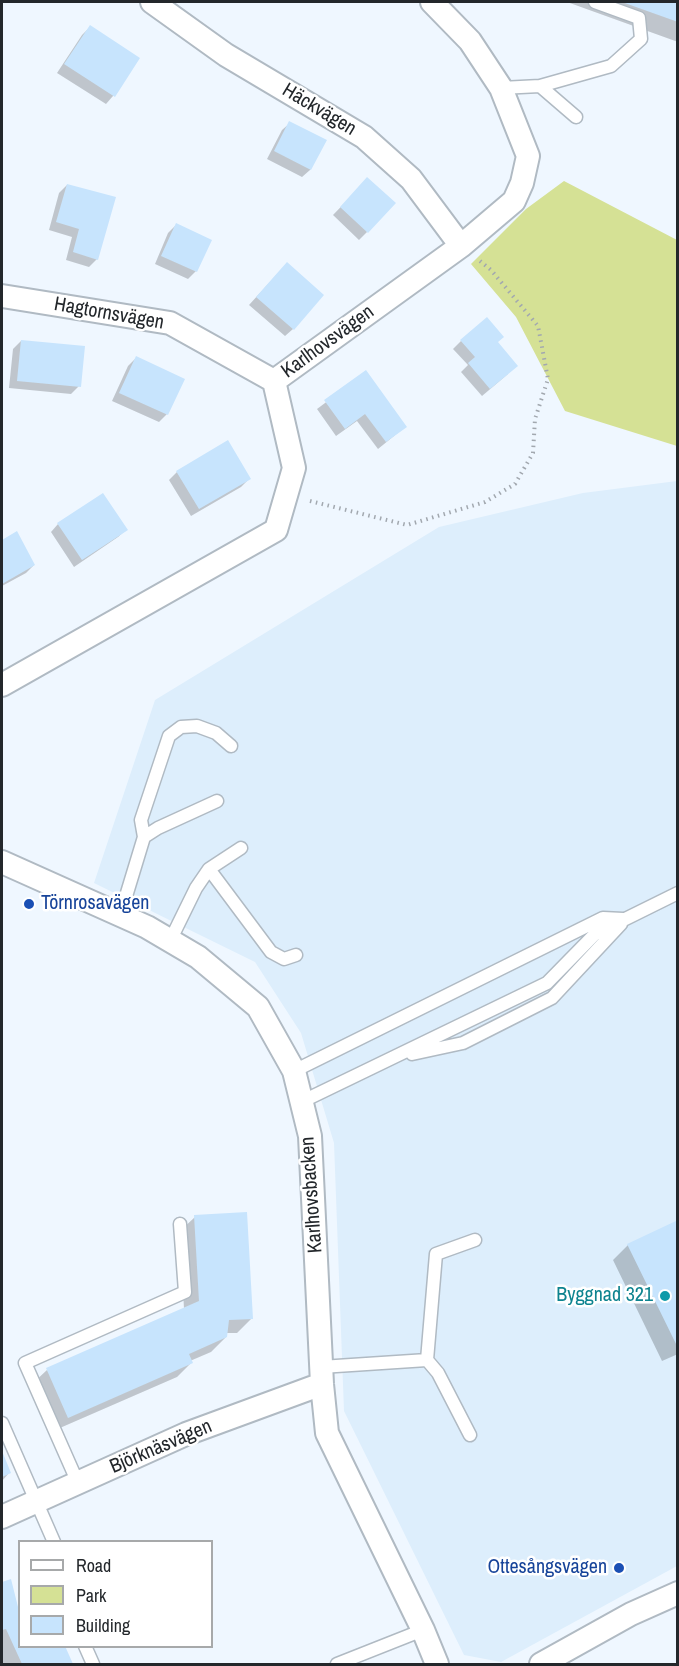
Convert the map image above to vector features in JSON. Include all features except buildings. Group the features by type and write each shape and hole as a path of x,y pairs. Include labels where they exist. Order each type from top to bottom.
{"street":[{"name":"Häckvägen","path":"152,2 226,55 364,137 411,179 461,246"},
{"name":"Karlhovsvägen","path":"2,686 276,530 294,468 274,381 461,246 514,201 522,183 528,156 501,88 470,41 432,2"},
{"name":"Hagtornsvägen","path":"2,296 170,323 274,381"},
{"name":"Karlhovsbacken","path":"2,862 147,927 198,957 258,1007 294,1071 310,1136 327,1433 423,1629 437,1665"},
{"name":"Björknäsvägen","path":"2,1517 322,1376"},
{"path":"541,1665 631,1614 678,1593"}],"lane":[{"path":"501,88 540,86 611,66 641,39 639,18 595,2"},
{"path":"540,86 576,117"},
{"path":"120,916 144,837 141,820 169,736 181,727 197,726 216,733 231,746"},
{"path":"144,837 158,828 217,801"},
{"path":"170,941 196,888 209,869 241,848"},
{"path":"209,869 271,952 284,958 296,955"},
{"path":"301,1102 547,982 595,934 678,893"},
{"path":"294,1071 603,918 626,919"},
{"path":"78,1483 25,1363 185,1292 180,1224"},
{"path":"470,1434 438,1372 427,1360 436,1254 475,1240"},
{"path":"322,1376 427,1360"},
{"path":"2,1423 53,1540"},
{"path":"337,1665 423,1629"},
{"path":"86,1648 93,1665"}],"path":[{"path":"286,495 407,525 485,502 515,484 533,453 535,419 548,379 538,326 491,270 461,246"}],"shaded area":[{"path":"677,481 677,1566 501,1662 464,1655 344,1411 334,1143 301,1033 255,962 94,883 155,700 439,527 583,493"}],"green space":[{"path":"564,181 677,240 677,446 565,411 516,317 471,264 526,209"}],"place":[{"name":"Törnrosavägen","path":"29,904"},
{"name":"Byggnad 321","path":"665,1296"},
{"name":"Ottesångsvägen","path":"619,1568"}]}
